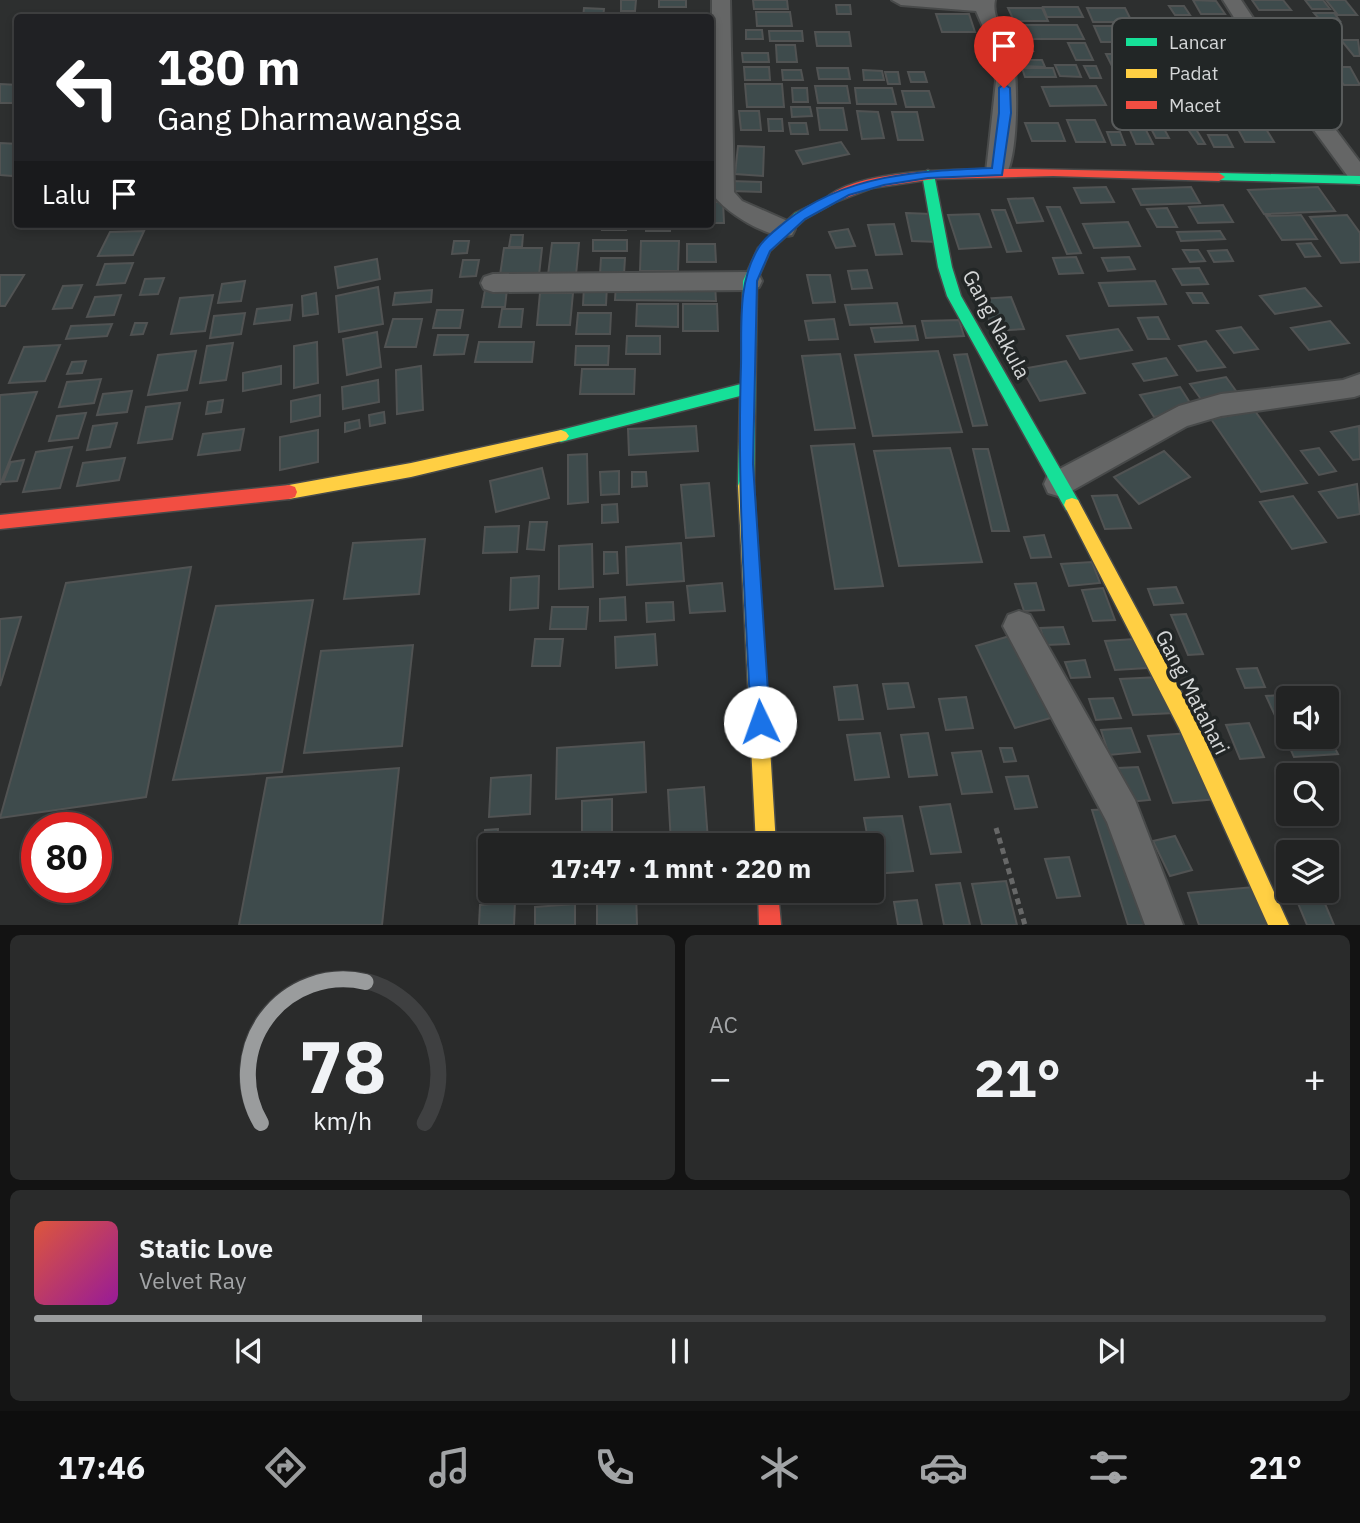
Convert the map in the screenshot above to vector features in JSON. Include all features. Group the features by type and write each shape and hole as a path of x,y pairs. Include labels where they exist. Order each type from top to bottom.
{"main road":[{"path":"765,833 745,464 750,281 765,248 800,216 844,192 884,181 928,174 998,172 1360,178"},
{"name":"Gang Nakula","path":"928,174 945,267 954,296 1045,453 1058,484"},
{"path":"0,522 271,494 363,480 745,389"},
{"name":"Gang Matahari","path":"1058,484 1199,745 1279,925"},
{"path":"769,903 770,925"}],"street":[{"path":"721,0 723,193 734,206 785,229"},
{"path":"901,0 985,3 999,40 1004,63 1005,113 998,172"},
{"path":"1232,0 1243,18"},
{"path":"1324,130 1360,178"},
{"path":"493,283 750,281"},
{"path":"1058,484 1180,417 1221,405 1345,390 1360,384"},
{"path":"1019,626 1122,813 1164,925"}],"path":[{"path":"996,828 1025,925"}],"building":[{"path":"621,0 636,0 635,11 621,11"},
{"path":"659,0 686,0 686,7 659,7"},
{"path":"753,0 787,0 788,9 754,9"},
{"path":"1193,0 1216,1 1225,14 1201,14"},
{"path":"1252,0 1283,0 1291,10 1259,10"},
{"path":"1305,0 1323,0 1330,9 1312,9"},
{"path":"1326,0 1345,0 1357,15 1338,15"},
{"path":"836,5 850,5 851,14 837,14"},
{"path":"1169,6 1184,6 1190,15 1175,15"},
{"path":"1043,7 1078,7 1083,17 1047,17"},
{"path":"584,8 604,9 603,14 583,14"},
{"path":"1008,8 1042,8 1048,21 1014,21"},
{"path":"1087,8 1125,8 1130,18 1112,18 1112,22 1093,22"},
{"path":"756,12 790,12 792,26 757,26"},
{"path":"1314,13 1334,13 1338,18 1318,18"},
{"path":"936,14 969,14 975,32 942,32"},
{"path":"1017,25 1077,25 1084,39 1022,39"},
{"path":"1094,26 1112,26 1112,42 1101,42"},
{"path":"746,30 762,30 763,39 746,39"},
{"path":"769,31 802,31 803,41 770,41"},
{"path":"815,32 849,32 851,46 817,46"},
{"path":"1342,40 1358,40 1360,56 1354,56"},
{"path":"1009,41 1028,41 1033,51 1013,51"},
{"path":"1068,43 1085,43 1093,60 1076,60"},
{"path":"776,45 795,45 797,62 777,62"},
{"path":"742,53 768,53 769,62 743,62"},
{"path":"1106,54 1112,54 1112,66"},
{"path":"1022,60 1042,60 1045,67 1024,66"},
{"path":"1055,65 1076,65 1081,77 1060,76"},
{"path":"1084,66 1096,66 1101,78 1090,78"},
{"path":"744,67 769,67 770,80 745,80"},
{"path":"1342,67 1350,67 1360,85 1344,85"},
{"path":"817,68 848,68 850,79 819,79"},
{"path":"1022,68 1053,68 1056,77 1025,77"},
{"path":"782,70 801,70 803,80 783,80"},
{"path":"863,70 882,71 884,80 864,80"},
{"path":"885,72 898,72 900,84 888,84"},
{"path":"908,72 924,72 927,82 911,82"},
{"path":"0,84 14,85 14,103 0,103"},
{"path":"745,84 782,84 784,107 747,107"},
{"path":"815,86 847,86 850,103 818,103"},
{"path":"1096,86 1106,105 1050,106 1042,87"},
{"path":"792,88 807,88 808,102 793,102"},
{"path":"855,88 892,88 896,104 857,104"},
{"path":"902,91 929,91 934,107 906,107"},
{"path":"791,107 810,107 812,116 792,117"},
{"path":"817,108 843,108 847,130 820,130"},
{"path":"739,111 759,111 761,130 741,130"},
{"path":"857,111 878,112 884,138 862,139"},
{"path":"892,112 917,112 923,140 898,140"},
{"path":"768,119 782,119 783,131 769,131"},
{"path":"1067,120 1095,120 1105,142 1076,142"},
{"path":"789,123 806,123 808,134 791,134"},
{"path":"1025,123 1058,123 1065,141 1032,141"},
{"path":"1130,130 1146,130 1153,144 1136,144"},
{"path":"1152,130 1165,130 1169,138 1156,138"},
{"path":"1188,130 1196,130 1205,144 1198,144"},
{"path":"1239,130 1267,130 1274,142 1245,142"},
{"path":"1107,132 1120,132 1125,145 1112,145"},
{"path":"1208,135 1227,135 1233,147 1214,147"},
{"path":"841,142 849,154 803,164 796,151"},
{"path":"0,143 14,144 14,174 12,176 0,175"},
{"path":"738,146 764,147 763,176 735,174"},
{"path":"731,181 761,182 761,192 731,191"},
{"path":"1106,187 1114,202 1081,203 1074,188"},
{"path":"1191,187 1200,203 1141,205 1133,189"},
{"path":"1318,187 1335,211 1264,214 1248,190"},
{"path":"1033,198 1043,221 1017,223 1008,199"},
{"path":"714,202 723,202 724,223 714,223"},
{"path":"1223,205 1233,222 1198,223 1189,207"},
{"path":"1047,207 1060,207 1081,253 1067,254"},
{"path":"1167,208 1177,227 1157,227 1147,209"},
{"path":"992,210 1005,210 1021,251 1007,252"},
{"path":"906,213 931,214 937,242 912,241"},
{"path":"979,214 991,247 959,249 948,215"},
{"path":"1301,215 1317,239 1282,240 1266,216"},
{"path":"1347,215 1360,233 1360,262 1341,263 1310,217"},
{"path":"1128,222 1140,246 1094,248 1083,224"},
{"path":"894,224 902,254 876,255 868,225"},
{"path":"602,228 626,228 626,230"},
{"path":"646,228 670,228 670,231 646,231"},
{"path":"848,229 855,246 836,248 829,232"},
{"path":"144,231 133,255 98,256 110,232"},
{"path":"1220,231 1225,239 1181,241 1177,232"},
{"path":"511,235 523,235 522,247 509,247"},
{"path":"593,240 627,240 627,251 593,251"},
{"path":"454,241 469,241 467,253 452,254"},
{"path":"641,241 679,241 678,271 640,271"},
{"path":"552,243 579,243 576,275 548,275"},
{"path":"1311,243 1320,256 1305,257 1297,244"},
{"path":"687,244 715,244 716,262 687,262"},
{"path":"504,248 542,248 539,275 500,275"},
{"path":"1183,250 1198,250 1205,261 1190,262"},
{"path":"1227,250 1233,261 1214,262 1208,251"},
{"path":"1076,257 1083,273 1059,274 1053,258"},
{"path":"1129,257 1135,269 1108,271 1102,258"},
{"path":"601,258 625,258 624,274 600,274"},
{"path":"377,259 380,279 338,288 335,267"},
{"path":"463,260 479,260 476,276 460,277"},
{"path":"133,263 125,283 97,285 105,264"},
{"path":"1199,268 1208,284 1182,285 1173,269"},
{"path":"867,270 872,288 852,289 848,271"},
{"path":"0,275 24,275 5,306 0,306"},
{"path":"807,275 830,275 835,302 813,303"},
{"path":"164,278 158,294 140,295 145,279"},
{"path":"245,281 241,301 218,303 222,284"},
{"path":"1155,281 1166,304 1109,306 1099,283"},
{"path":"616,284 715,284 716,301 615,300"},
{"path":"82,285 72,308 53,309 63,286"},
{"path":"584,286 607,286 606,305 583,305"},
{"path":"378,287 383,324 339,332 336,296"},
{"path":"1305,288 1321,306 1275,314 1260,296"},
{"path":"507,289 505,307 482,307 485,290"},
{"path":"432,290 431,302 393,305 395,293"},
{"path":"316,293 318,314 303,316 302,296"},
{"path":"540,293 573,293 570,325 537,325"},
{"path":"1187,293 1202,293 1208,303 1193,303"},
{"path":"121,295 114,315 87,317 95,297"},
{"path":"213,295 205,331 171,334 180,298"},
{"path":"1011,297 1024,329 993,331 981,299"},
{"path":"897,303 902,323 850,325 845,305"},
{"path":"637,304 678,304 678,327 636,326"},
{"path":"683,304 717,304 718,331 683,331"},
{"path":"292,305 290,320 254,324 257,309"},
{"path":"502,309 523,309 521,327 499,327"},
{"path":"437,310 463,310 460,328 433,328"},
{"path":"245,313 241,334 210,338 214,316"},
{"path":"578,313 611,313 610,334 576,334"},
{"path":"1158,317 1169,339 1148,339 1138,318"},
{"path":"393,319 422,319 416,347 385,347"},
{"path":"834,319 838,339 809,340 805,321"},
{"path":"959,320 964,336 926,338 922,321"},
{"path":"1330,321 1349,343 1309,350 1291,328"},
{"path":"135,323 147,323 143,334 131,335"},
{"path":"112,324 107,336 66,339 71,326"},
{"path":"915,326 918,340 875,342 871,328"},
{"path":"1241,327 1258,349 1234,353 1217,331"},
{"path":"1118,329 1132,350 1080,359 1067,336"},
{"path":"377,332 381,367 347,375 343,339"},
{"path":"438,335 468,335 464,354 434,355"},
{"path":"627,336 660,336 660,354 626,354"},
{"path":"1206,341 1225,367 1197,371 1179,346"},
{"path":"317,342 318,383 294,388 294,346"},
{"path":"479,342 534,342 532,362 475,362"},
{"path":"233,343 226,380 200,383 207,346"},
{"path":"60,345 45,381 9,383 24,347"},
{"path":"576,346 609,346 608,365 575,365"},
{"path":"196,351 187,390 148,395 158,355"},
{"path":"938,351 962,432 873,436 855,355"},
{"path":"840,354 855,428 815,430 802,356"},
{"path":"967,354 987,425 973,426 954,355"},
{"path":"1166,358 1177,375 1144,381 1133,364"},
{"path":"86,361 82,373 67,374 72,362"},
{"path":"1066,361 1085,393 1040,401 1022,369"},
{"path":"281,366 281,384 243,391 243,373"},
{"path":"421,366 423,410 397,414 396,370"},
{"path":"582,369 635,369 634,394 580,394"},
{"path":"1226,377 1239,395 1203,402 1190,384"},
{"path":"101,379 94,403 59,407 67,382"},
{"path":"378,380 379,402 343,409 342,387"},
{"path":"1180,387 1194,409 1154,417 1140,395"},
{"path":"132,391 127,412 97,415 103,394"},
{"path":"37,392 0,485 0,395"},
{"path":"320,395 320,416 291,422 291,401"},
{"path":"223,400 221,412 206,414 208,402"},
{"path":"180,403 172,439 138,443 146,407"},
{"path":"1255,411 1307,483 1261,492 1211,419"},
{"path":"384,412 385,423 370,426 369,415"},
{"path":"86,413 78,438 49,441 57,416"},
{"path":"359,420 360,428 345,432 345,423"},
{"path":"117,423 110,447 87,450 93,426"},
{"path":"696,426 698,451 629,455 628,429"},
{"path":"1359,426 1360,459 1353,460 1331,432"},
{"path":"244,429 240,450 198,455 203,434"},
{"path":"318,430 318,462 280,470 280,437"},
{"path":"854,444 883,586 835,589 811,446"},
{"path":"72,447 60,488 23,492 36,452"},
{"path":"950,448 982,562 899,566 874,451"},
{"path":"1319,448 1336,471 1319,475 1301,451"},
{"path":"973,449 988,449 1009,531 992,531"},
{"path":"1164,451 1190,477 1139,504 1114,477"},
{"path":"587,454 588,502 568,504 568,455"},
{"path":"125,458 119,480 77,486 83,463"},
{"path":"24,460 17,481 3,482 11,462"},
{"path":"542,468 549,498 496,512 490,481"},
{"path":"619,471 619,494 601,495 600,472"},
{"path":"632,472 646,472 647,486 632,487"},
{"path":"709,483 714,536 686,538 681,485"},
{"path":"1357,484 1360,514 1338,518 1319,492"},
{"path":"1117,495 1131,528 1105,529 1092,496"},
{"path":"1293,496 1326,542 1292,549 1260,502"},
{"path":"617,504 618,522 602,523 602,505"},
{"path":"530,522 547,522 544,550 527,549"},
{"path":"519,526 517,552 483,553 485,527"},
{"path":"1044,535 1051,557 1031,558 1024,537"},
{"path":"425,539 419,594 344,599 353,543"},
{"path":"681,543 684,581 627,585 626,547"},
{"path":"592,544 593,587 559,589 559,546"},
{"path":"604,552 617,552 618,573 604,574"},
{"path":"1092,562 1100,583 1069,586 1061,564"},
{"path":"191,567 146,797 42,812 21,812 21,815 0,818 66,583"},
{"path":"539,576 538,608 510,610 511,578"},
{"path":"722,583 725,611 690,613 687,586"},
{"path":"1036,583 1044,610 1024,611 1015,584"},
{"path":"1176,587 1183,603 1154,605 1148,589"},
{"path":"1103,588 1115,620 1093,621 1082,590"},
{"path":"625,597 626,620 600,621 600,599"},
{"path":"313,600 282,772 173,780 216,606"},
{"path":"673,602 674,620 647,622 646,603"},
{"path":"552,607 588,607 586,629 550,629"},
{"path":"1186,614 1203,654 1188,655 1171,615"},
{"path":"21,617 0,686 0,619"},
{"path":"1063,627 1069,644 1046,645 1040,628"},
{"path":"655,634 657,665 616,668 615,637"},
{"path":"1013,635 1054,717 1015,728 976,646"},
{"path":"535,639 563,639 560,666 532,666"},
{"path":"1135,639 1147,668 1115,670 1105,641"},
{"path":"413,645 402,746 304,753 321,651"},
{"path":"1085,660 1090,677 1071,678 1065,662"},
{"path":"1257,668 1265,687 1245,688 1237,669"},
{"path":"1160,677 1174,713 1133,715 1120,679"},
{"path":"908,683 914,707 888,709 883,684"},
{"path":"857,685 863,719 839,720 834,687"},
{"path":"1276,695 1276,718 1266,696"},
{"path":"966,697 973,728 946,730 939,699"},
{"path":"1113,698 1121,718 1096,720 1089,699"},
{"path":"1249,723 1264,757 1240,759 1226,725"},
{"path":"1131,728 1140,752 1109,755 1101,730"},
{"path":"880,733 889,777 855,780 847,735"},
{"path":"928,733 937,775 909,777 901,735"},
{"path":"1191,733 1217,799 1173,803 1148,736"},
{"path":"644,742 646,792 556,799 557,748"},
{"path":"1000,748 1012,748 1016,761 1004,762"},
{"path":"1290,749 1335,749 1338,754 1294,757"},
{"path":"981,751 992,792 962,794 952,753"},
{"path":"1138,767 1150,800 1129,802 1118,768"},
{"path":"399,768 382,925 239,925 267,778"},
{"path":"531,775 530,814 489,817 491,778"},
{"path":"1028,776 1037,807 1015,809 1006,777"},
{"path":"704,787 707,833 670,833 668,790"},
{"path":"612,799 612,833 582,833 582,801"},
{"path":"950,804 961,852 931,854 920,807"},
{"path":"1112,809 1150,925 1128,925 1092,810"},
{"path":"902,816 913,871 884,873 884,833 867,833 864,818"},
{"path":"498,829 498,833 485,833 485,830"},
{"path":"1175,836 1192,870 1170,876 1153,841"},
{"path":"1069,857 1080,896 1057,898 1045,859"},
{"path":"1006,881 1017,925 982,925 972,884"},
{"path":"960,883 970,925 944,925 936,885"},
{"path":"1254,887 1269,925 1199,925 1188,893"},
{"path":"917,900 922,925 898,925 894,902"},
{"path":"515,903 514,925 479,925 480,905"},
{"path":"597,903 636,903 637,925 597,925"},
{"path":"1298,903 1325,903 1334,925 1307,925"},
{"path":"575,904 575,925 535,925 535,907"}],"traffic: fast":[{"path":"928,174 945,267 954,296 1072,505"},
{"path":"1219,177 1360,180"},
{"path":"746,486 750,281 765,248 800,216 830,200"},
{"path":"561,436 745,389"}],"traffic: slow":[{"path":"289,492 411,470 561,436"},
{"path":"746,486 765,833"},
{"path":"1072,505 1186,721 1279,925"}],"traffic: jam":[{"path":"830,200 870,184 912,176 1053,172 1219,177"},
{"path":"0,522 289,492"},
{"path":"769,903 770,925"}],"route":[{"path":"760,722 745,464 750,281 765,248 785,229 800,216 844,192 884,181 928,174 998,172 1005,113 1004,88"}]}
